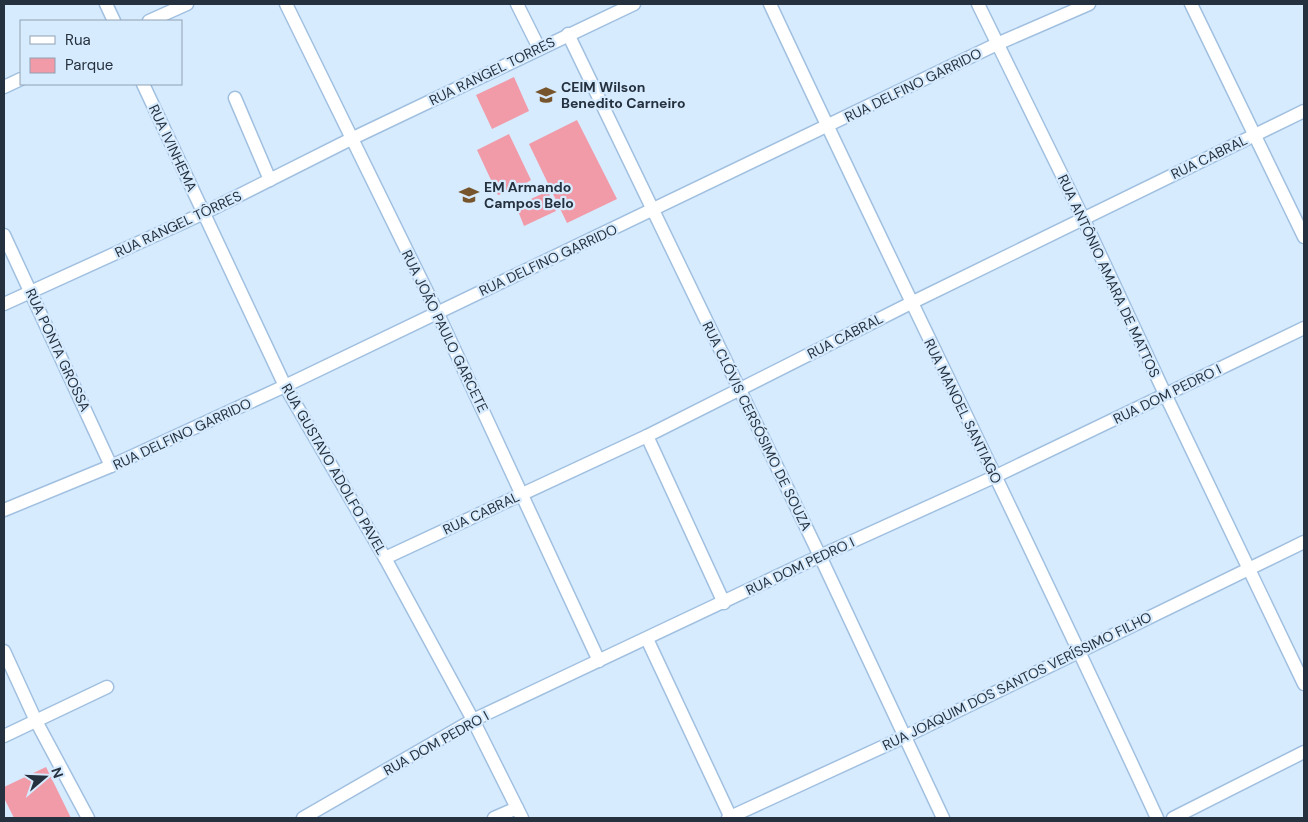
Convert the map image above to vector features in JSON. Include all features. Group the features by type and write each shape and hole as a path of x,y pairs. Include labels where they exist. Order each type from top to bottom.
{"street":[{"path":"106,4 114,20"},
{"path":"151,20 188,4"},
{"name":"RUA JOÃO PAULO GARCETE","path":"286,4 523,494 599,661"},
{"path":"517,4 539,48"},
{"name":"RUA RANGEL TORRES","path":"351,139 634,4"},
{"name":"RUA MANOEL SANTIAGO","path":"770,4 994,477 1080,650 1157,818"},
{"name":"RUA ANTÔNIO AMARA DE MATTOS","path":"978,4 1084,218 1165,394 1304,684"},
{"name":"RUA DELFINO GARRIDO","path":"4,510 112,466 285,386 997,44 1089,4"},
{"path":"1190,4 1304,237"},
{"name":"RUA CLÓVIS CERSÓSIMO DE SOUZA","path":"568,34 820,556 943,818"},
{"path":"4,87 20,79"},
{"name":"RUA IVINHEMA","path":"143,85 204,213"},
{"path":"235,98 270,180"},
{"name":"RUA CABRAL","path":"385,558 647,436 911,303 1304,111"},
{"name":"RUA RANGEL TÔRRES","path":"4,304 204,213 351,139"},
{"name":"RUA GUSTAVO ADOLFO PAVEL","path":"204,213 285,386 385,558 473,720"},
{"name":"RUA PONTA GROSSA","path":"4,235 112,466"},
{"name":"RUA DOM PEDRO I","path":"303,818 473,720 820,556 994,477 1304,328"},
{"path":"647,436 724,602"},
{"name":"RUA JOAQUIM DOS SANTOS VERÍSSIMO FILHO","path":"730,818 904,736 1304,542"},
{"path":"646,639 730,818"},
{"path":"4,651 36,721 88,818"},
{"path":"4,736 107,687"},
{"path":"473,720 520,813 494,818"},
{"path":"1173,818 1304,752"}],"green space":[{"path":"514,77 529,111 492,129 476,95"},
{"path":"577,120 617,199 567,223 529,144"},
{"path":"509,134 531,180 515,190 498,195 477,150"},
{"path":"548,191 556,211 524,226 516,206"},
{"path":"46,767 71,818 14,818 4,798 4,787"}],"place":[{"name":"CEIM Wilson Benedito Carneiro","path":"546,95"},
{"name":"EM Armando Campos Belo","path":"469,195"}]}
